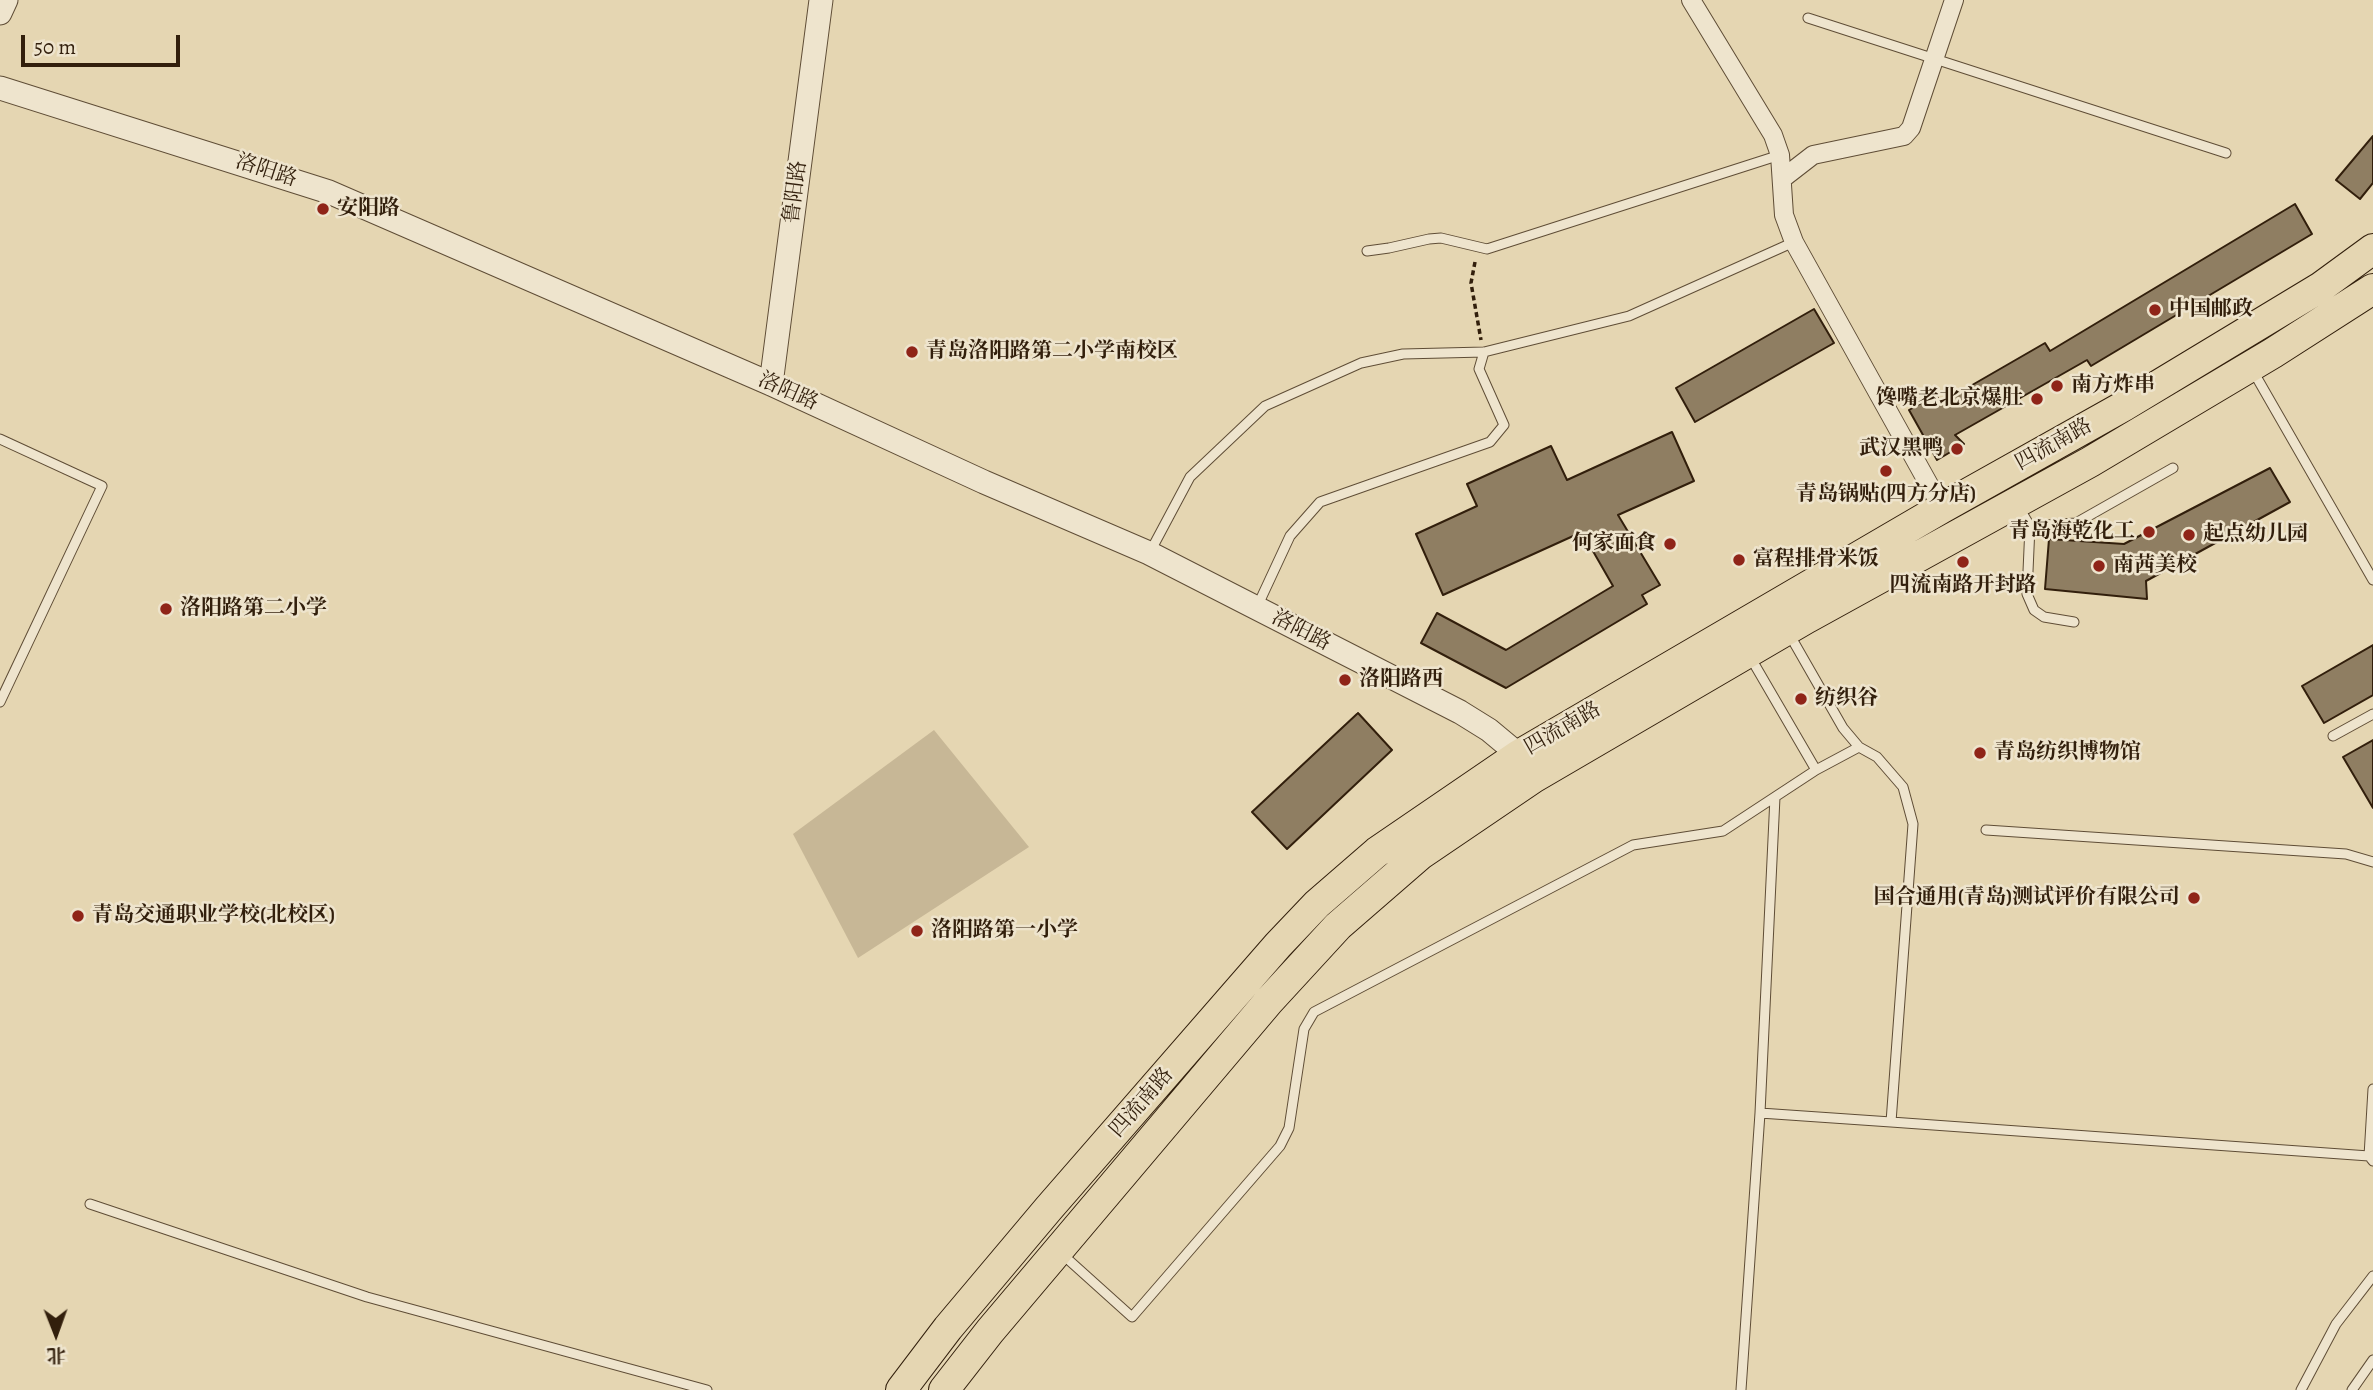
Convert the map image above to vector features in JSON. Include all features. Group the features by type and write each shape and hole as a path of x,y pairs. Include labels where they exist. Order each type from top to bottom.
{"main road":[{"name":"四流南路","path":"901,1390 948,1328 1049,1208 1278,945 1317,904 1377,852 1741,642 1942,508 2232,342 2321,287 2373,249"},
{"name":"四流南路","path":"1780,618 2023,514 2090,462 2373,289"},
{"name":"四流南路","path":"944,1390 1191,1091 1338,926 1526,767"}],"street":[{"path":"0,13 6,0"},
{"name":"鲁阳路","path":"771,384 821,0"},
{"path":"1691,0 1773,135 1780,155 1784,215 1794,242 1942,508"},
{"path":"1782,179 1813,155 1904,136 1911,128 1954,0"},
{"name":"洛阳路","path":"0,88 329,191 771,384 984,482 1149,553 1460,712 1489,730 1526,767"}],"lane":[{"path":"1808,19 2226,153"},
{"path":"1367,251 1441,238 1487,249 1780,155"},
{"path":"1149,553 1190,477 1265,406 1361,363 1403,354 1484,352 1629,316 1794,242"},
{"path":"1256,608 1290,536 1320,502 1490,442 1504,425 1479,369 1484,352"},
{"path":"2250,366 2373,580"},
{"path":"0,439 102,486 0,701"},
{"path":"2074,622 2044,617 2034,610 2027,594 2023,514 2076,523 2173,468"},
{"path":"1780,618 1843,728 1859,747 1877,757 1903,788 1913,824 1891,1122"},
{"path":"1741,642 1816,770"},
{"path":"2333,736 2373,714"},
{"path":"1058,1251 1132,1317 1280,1146 1289,1128 1304,1029 1314,1012 1633,845 1723,831 1816,770 1859,747"},
{"path":"1741,1390 1760,1113 1775,797"},
{"path":"1986,830 2346,854 2373,862"},
{"path":"1760,1113 2371,1158 2373,1089"},
{"path":"90,1204 367,1297 707,1390"},
{"path":"2301,1390 2336,1324 2373,1276"},
{"path":"2352,1390 2373,1360"}],"path":[{"path":"1484,352 1471,283 1474,264 1487,249"}],"shaded area":[{"path":"934,730 1029,847 858,958 793,834"}],"building":[{"path":"2373,136 2373,183 2360,199 2336,180"},
{"path":"2295,204 2312,234 2091,366 2087,360 1955,435 1964,444 1937,460 1909,410 1936,395 1941,403 2045,343 2050,351"},
{"path":"1814,309 1834,343 1695,422 1676,388"},
{"path":"1672,432 1694,481 1618,515 1660,585 1642,595 1647,604 1506,688 1421,643 1437,613 1506,650 1613,586 1582,532 1443,595 1416,534 1477,506 1467,484 1551,446 1567,480"},
{"path":"2270,468 2290,502 2146,581 2147,599 2045,589 2049,539 2124,544"},
{"path":"2373,645 2373,695 2324,723 2302,686"},
{"path":"1358,713 1392,750 1287,849 1252,812"},
{"path":"2373,740 2373,808 2343,757"}],"place":[{"name":"安阳路","path":"323,209"},
{"name":"中国邮政","path":"2155,310"},
{"name":"青岛洛阳路第二小学南校区","path":"912,352"},
{"name":"南方炸串","path":"2057,386"},
{"name":"馋嘴老北京爆肚","path":"2037,399"},
{"name":"武汉黑鸭","path":"1957,449"},
{"name":"青岛锅贴(四方分店)","path":"1886,471"},
{"name":"青岛海乾化工","path":"2149,532"},
{"name":"起点幼儿园","path":"2189,535"},
{"name":"何家面食","path":"1670,544"},
{"name":"富程排骨米饭","path":"1739,560"},
{"name":"四流南路开封路","path":"1963,562"},
{"name":"南茜美校","path":"2099,566"},
{"name":"洛阳路第二小学","path":"166,609"},
{"name":"洛阳路西","path":"1345,680"},
{"name":"纺织谷","path":"1801,699"},
{"name":"青岛纺织博物馆","path":"1980,753"},
{"name":"国合通用(青岛)测试评价有限公司","path":"2194,898"},
{"name":"青岛交通职业学校(北校区)","path":"78,916"},
{"name":"洛阳路第一小学","path":"917,931"}]}
